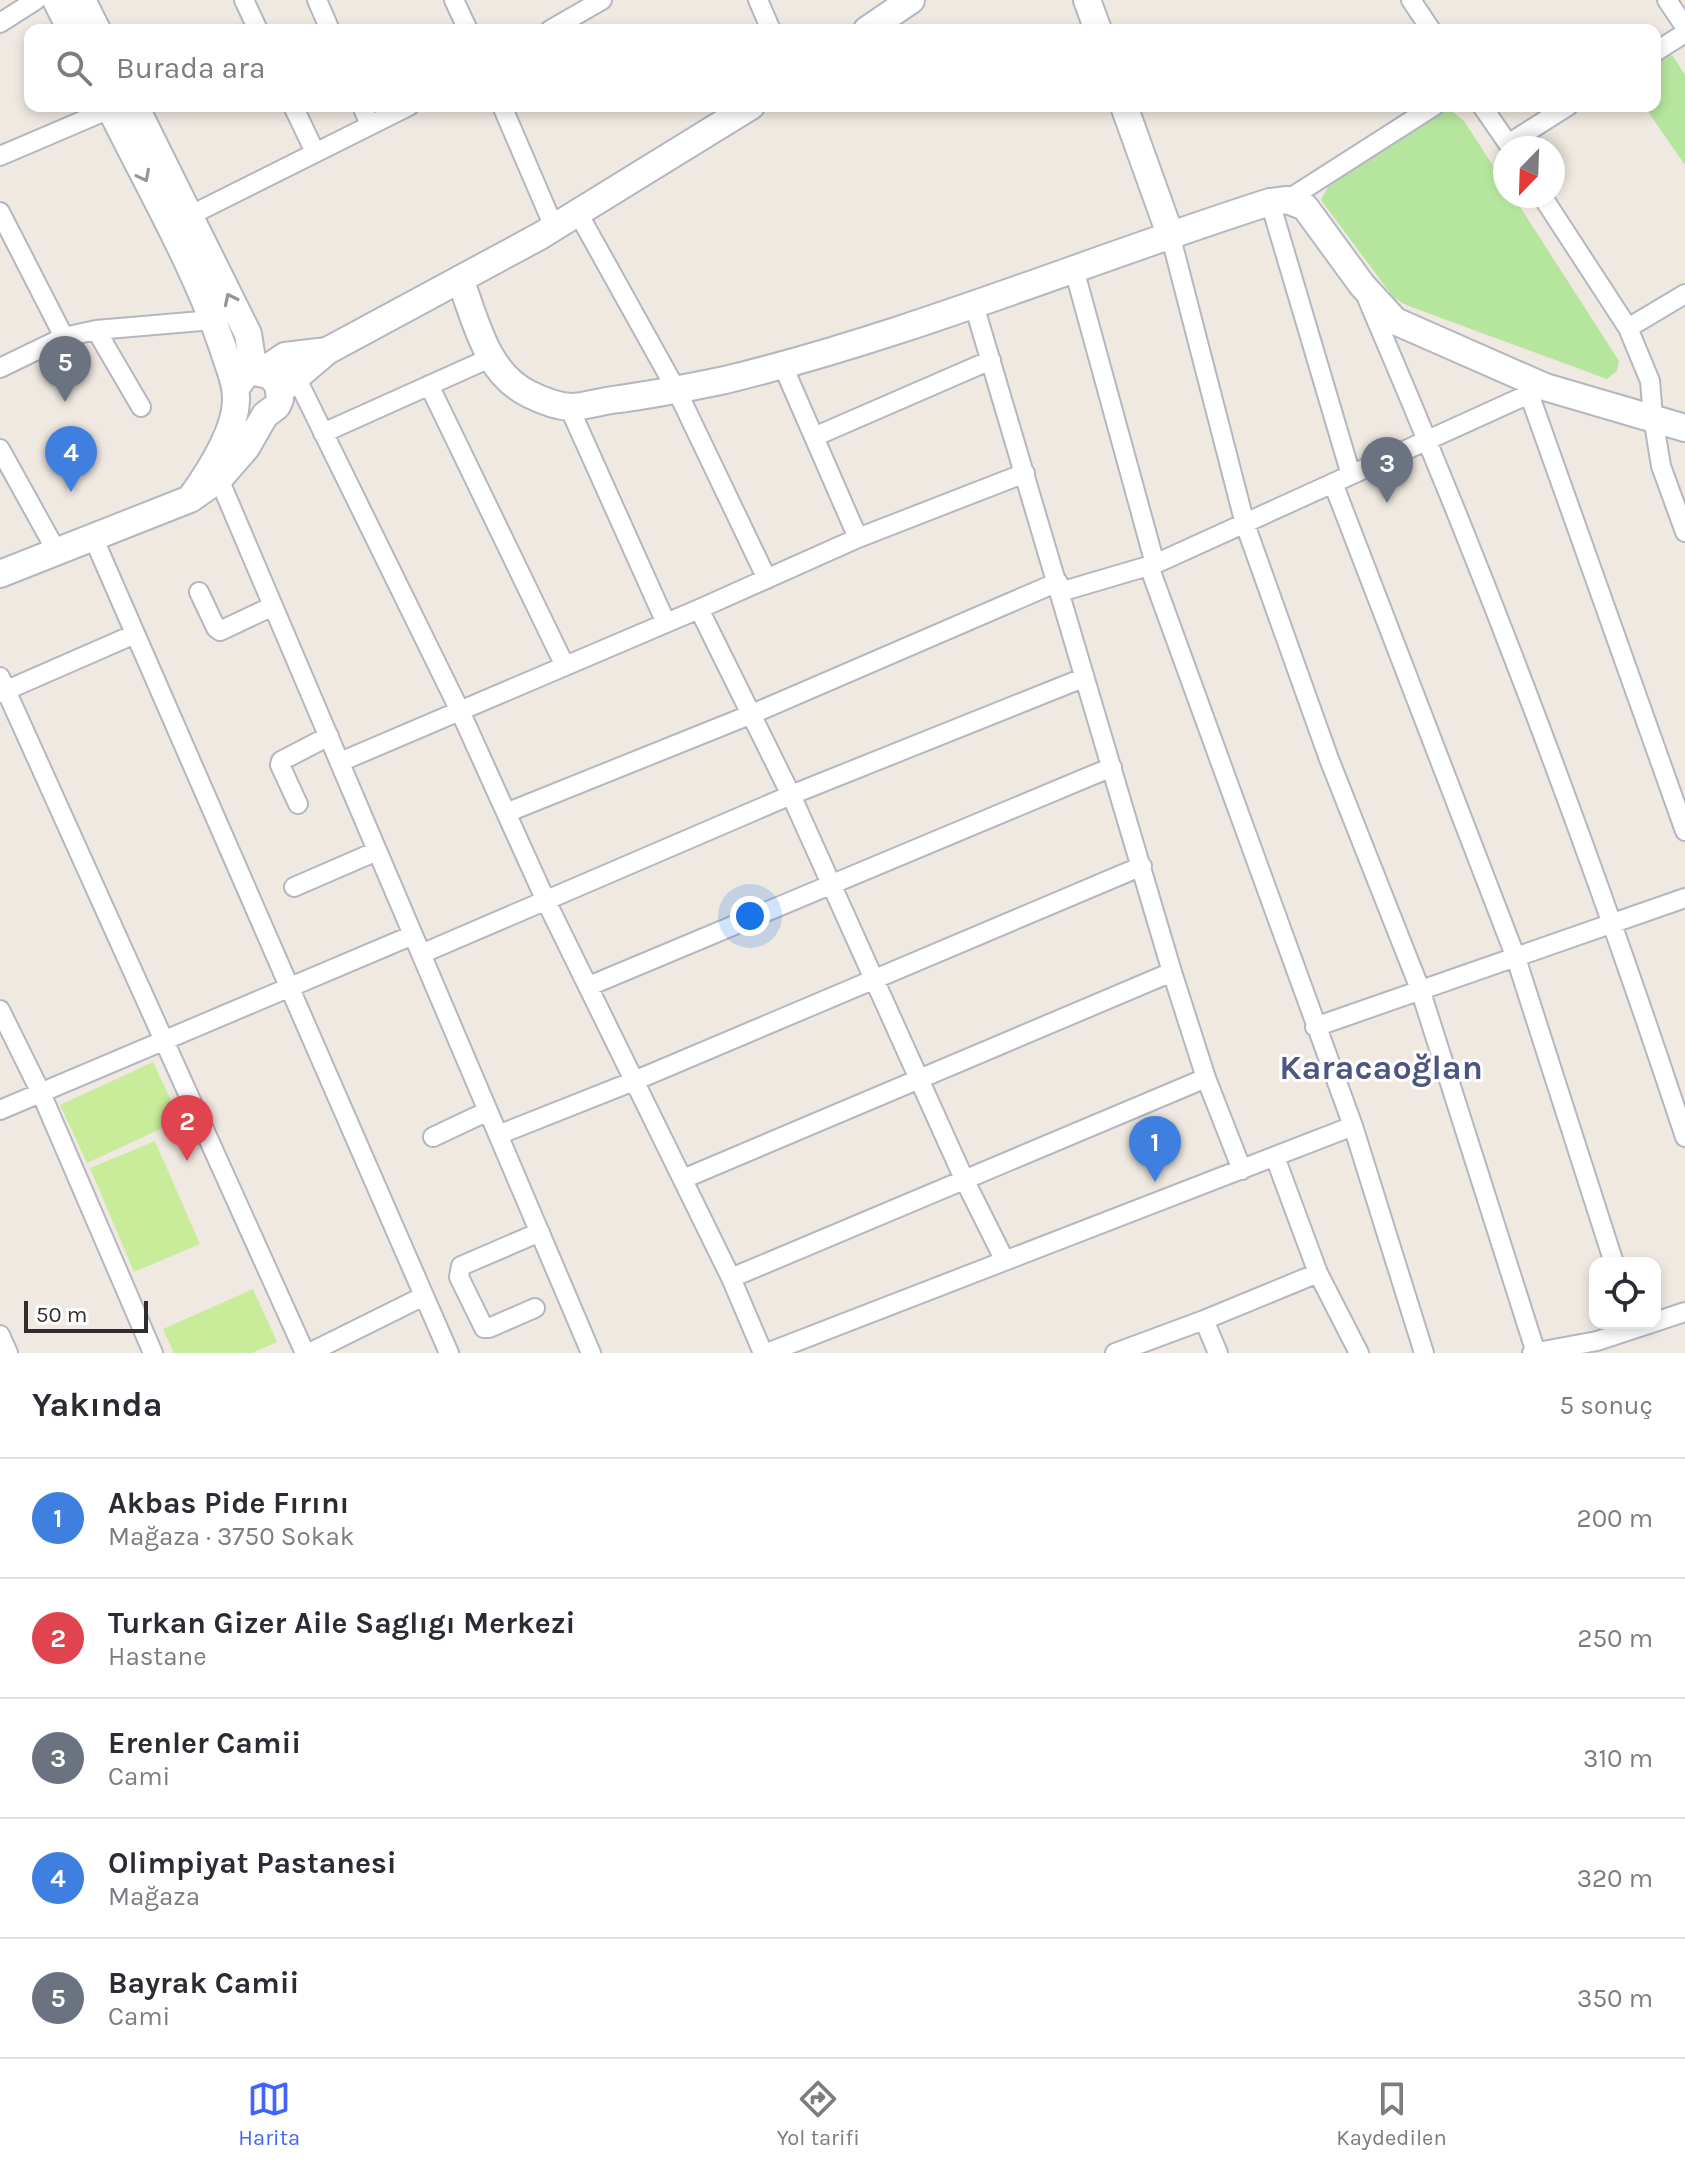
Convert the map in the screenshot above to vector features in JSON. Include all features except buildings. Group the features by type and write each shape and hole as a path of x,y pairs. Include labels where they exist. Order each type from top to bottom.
{"main road":[{"path":"56,0 68,24"},
{"path":"82,0 94,24"},
{"path":"876,24 911,0"},
{"path":"1087,0 1096,24"},
{"path":"120,112 213,320 247,383 213,477"},
{"path":"121,112 189,216 248,334 287,375"},
{"path":"247,383 287,375 554,227 741,112"},
{"path":"1126,112 1170,234"},
{"path":"460,279 490,358 515,386 531,396 569,407 677,391 783,366 974,305 1170,234 1278,201 1305,207 1362,285 1395,321 1526,385 1545,387 1685,428"},
{"path":"248,334 246,413 257,417 277,406 287,375"},
{"path":"0,574 190,499 246,448 265,415"}],"street":[{"path":"0,23 36,0"},
{"path":"244,0 255,24"},
{"path":"317,0 327,24"},
{"path":"454,0 465,24"},
{"path":"560,24 602,0"},
{"path":"758,0 768,24"},
{"path":"1411,0 1427,24"},
{"path":"1661,48 1685,30 1667,0"},
{"path":"0,156 106,112"},
{"path":"296,112 315,152"},
{"path":"365,112 370,125"},
{"path":"189,216 397,112"},
{"path":"505,112 554,227"},
{"path":"1351,475 1278,201 1424,112"},
{"path":"1486,112 1503,136"},
{"path":"1524,136 1559,112"},
{"path":"1550,208 1628,328 1650,381 1661,466 1685,532"},
{"path":"0,212 64,337"},
{"path":"578,213 677,391 767,579"},
{"path":"1170,234 1245,524 1329,759 1420,989 1534,1353 1600,1347 1631,1329"},
{"path":"1074,269 1152,565 1353,1126 1424,1353"},
{"path":"1362,285 1428,441 1612,923 1685,1137"},
{"path":"1628,328 1685,294"},
{"path":"974,305 1172,972 1206,1078 1242,1170"},
{"path":"0,368 64,337 96,330 213,320"},
{"path":"96,330 141,407"},
{"path":"323,433 490,358"},
{"path":"816,436 991,360"},
{"path":"783,366 858,538"},
{"path":"287,375 323,433 460,711 546,901 765,1353 1353,1126"},
{"path":"429,385 565,666"},
{"path":"506,813 1059,587 1152,565 1428,441 1526,385 1685,831"},
{"path":"569,407 666,623"},
{"path":"0,449 57,552"},
{"path":"340,762 858,538 1025,473"},
{"path":"213,477 273,606 591,1353"},
{"path":"1333,483 1516,958 1612,1257"},
{"path":"93,537 449,1353"},
{"path":"199,592 220,631 273,606"},
{"path":"699,609 791,795 965,1181 1005,1261"},
{"path":"135,634 2,687 307,1353 424,1296"},
{"path":"421,954 791,795 1083,678"},
{"path":"298,804 280,765 281,761 329,736"},
{"path":"589,986 1112,767"},
{"path":"294,887 377,851"},
{"path":"498,1135 634,1081 1142,866"},
{"path":"1315,1027 1685,898"},
{"path":"0,1110 413,935"},
{"path":"683,1179 1172,972"},
{"path":"0,1010 41,1093 153,1353"},
{"path":"731,1278 1206,1078"},
{"path":"433,1137 488,1111"},
{"path":"1275,1157 1318,1273 1359,1353"},
{"path":"535,1308 484,1328 459,1277 459,1271 461,1266 540,1232"},
{"path":"1115,1353 1318,1273"},
{"path":"1661,1319 1685,1312"},
{"path":"1204,1320 1218,1353"},
{"path":"0,1335 8,1353"}],"green space":[{"path":"1661,52 1673,56 1685,75 1685,165 1648,112 1661,112"},
{"path":"1437,112 1453,112 1464,121 1493,166 1493,208 1521,208 1619,361 1617,371 1607,379 1406,305 1394,298 1321,200 1330,183"},
{"path":"153,1062 180,1120 87,1163 60,1105"},
{"path":"155,1141 200,1244 134,1272 90,1168"},
{"path":"253,1289 277,1342 252,1353 174,1353 163,1329"}],"place":[{"name":"Bayrak Camii","path":"65,402"},
{"name":"Olimpiyat Pastanesi","path":"71,492"},
{"name":"Erenler Camii","path":"1387,503"},
{"name":"Turkan Gizer Aile Saglıgı Merkezi","path":"187,1161"},
{"name":"Akbas Pide Fırını","path":"1155,1182"}],"district":[{"name":"Karacaoğlan","path":"1381,1068"}]}
